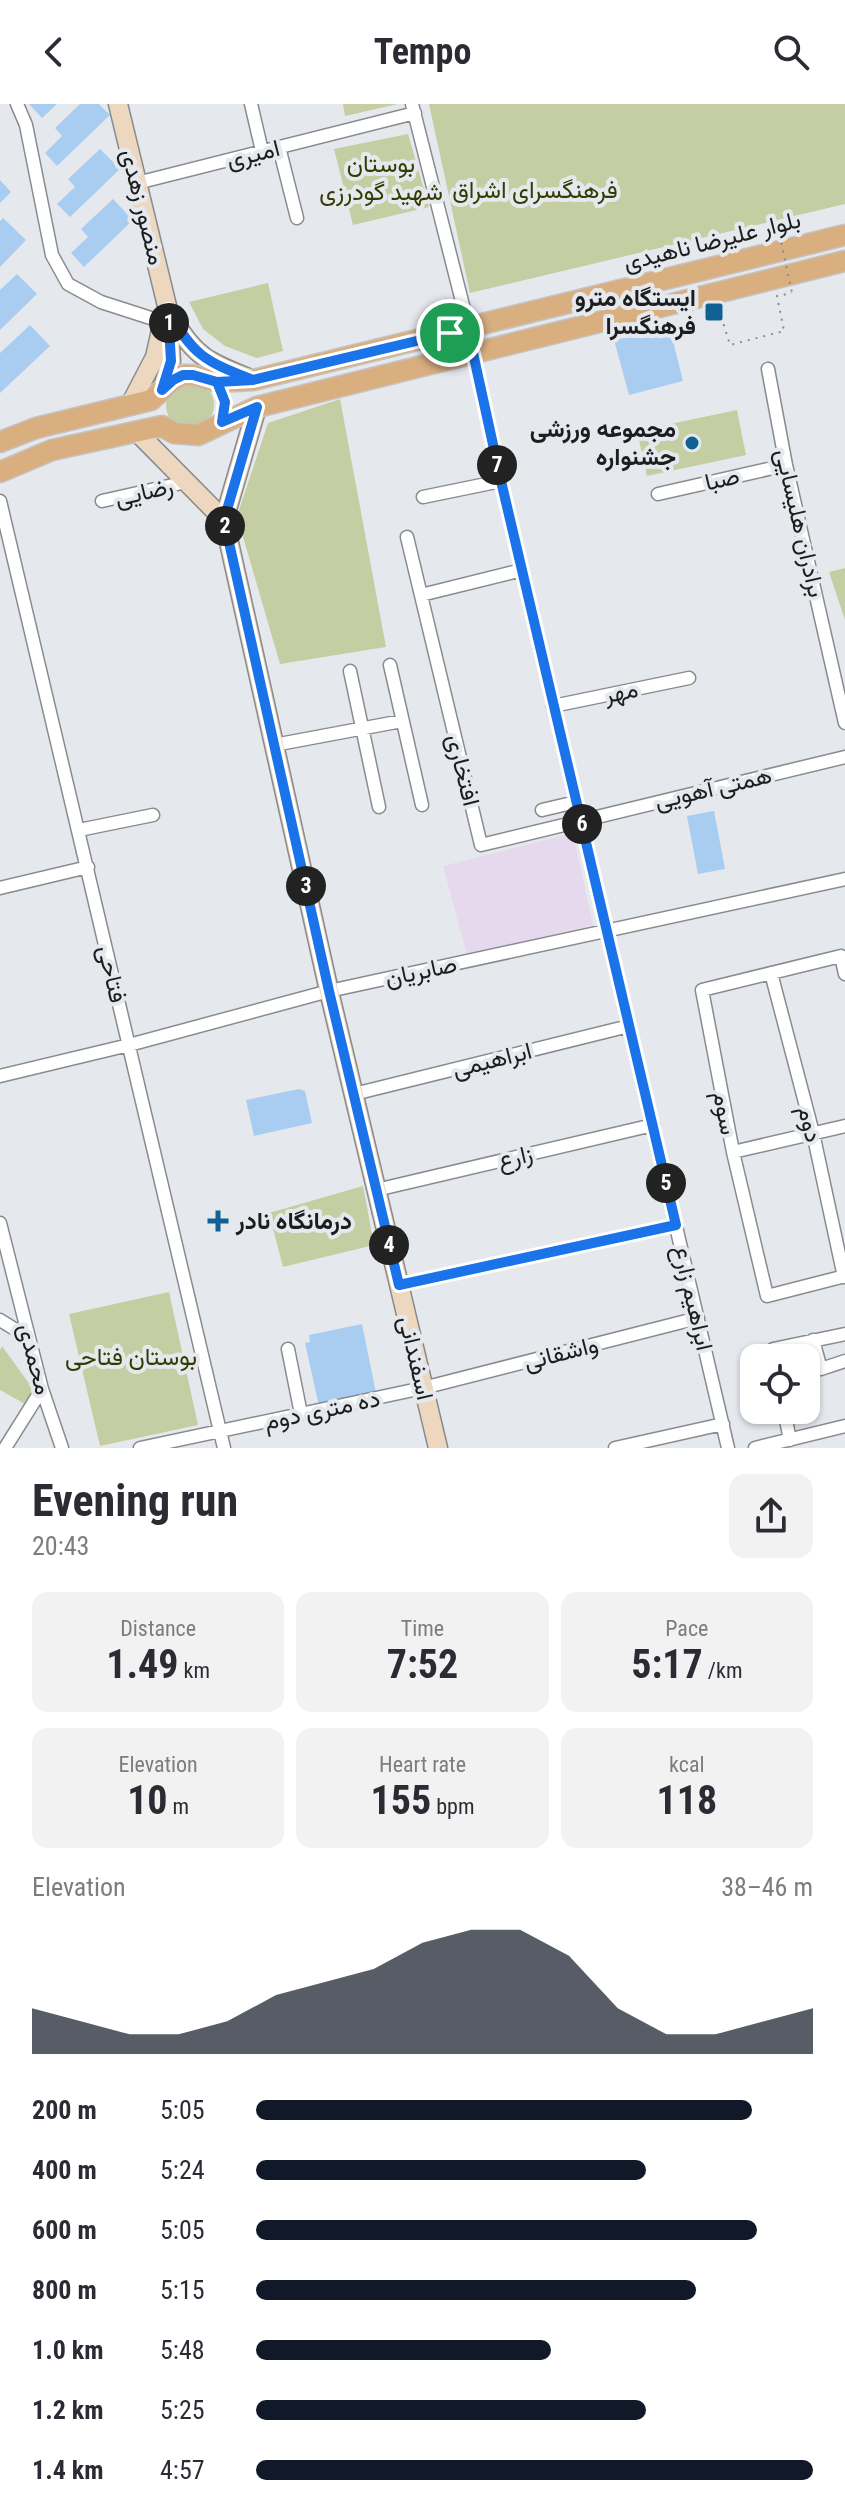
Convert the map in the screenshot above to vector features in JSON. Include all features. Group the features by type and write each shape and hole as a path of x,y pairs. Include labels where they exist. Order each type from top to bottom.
{"main road":[{"name":"منصور زهدی","path":"118,104 166,311 171,361 162,390"},
{"name":"بلوار علیرضا ناهیدی","path":"162,390 183,375 217,382 253,380 845,235"},
{"name":"بلوار علیرضا ناهیدی","path":"136,431 162,426 174,433 198,435 257,407 845,261"},
{"name":"منصور زهدی","path":"166,311 199,356 253,380"},
{"path":"130,405 155,357 166,311"},
{"path":"459,331 442,346 443,351 464,355"},
{"path":"416,367 424,352 423,345 417,341"},
{"path":"0,442 36,428 151,400 162,390"},
{"path":"0,472 52,450 136,431 224,520 257,407"},
{"name":"اسفندانی","path":"224,520 329,991 438,1448"}],"street":[{"path":"17,104 26,125 52,255 68,284 101,302 166,311"},
{"path":"251,104 262,151"},
{"path":"414,109 459,331"},
{"name":"امیری","path":"137,183 414,109"},
{"path":"279,147 297,218"},
{"name":"ابراهیم زارع","path":"464,355 501,481 728,1448"},
{"name":"برادران هلیسایی","path":"768,369 786,465 845,723"},
{"path":"0,433 36,428"},
{"name":"صبا","path":"658,494 786,465"},
{"path":"423,497 501,481"},
{"name":"رضایی","path":"102,501 186,482"},
{"name":"فتاحی","path":"0,501 224,1448"},
{"name":"افتخاری","path":"407,537 481,845 580,819"},
{"path":"421,595 522,570"},
{"path":"830,654 845,651"},
{"path":"390,665 422,805"},
{"path":"350,671 379,807"},
{"name":"مهر","path":"553,706 689,678"},
{"path":"274,745 402,721"},
{"name":"همتی آهویی","path":"580,819 845,757"},
{"path":"542,810 576,802"},
{"path":"79,830 153,815"},
{"path":"0,888 88,867"},
{"name":"صابریان","path":"0,1076 329,991 845,879"},
{"name":"سوم","path":"844,1277 767,1296 733,1152 702,990 841,956 845,974"},
{"name":"دوم","path":"771,973 813,1133 844,1277"},
{"name":"ابراهیمی","path":"354,1094 629,1026"},
{"name":"زارع","path":"376,1190 653,1125"},
{"path":"733,1152 845,1126"},
{"name":"محمدی","path":"0,1223 42,1389 62,1448"},
{"path":"399,1285 676,1225"},
{"name":"واشقانی","path":"423,1388 698,1318"},
{"path":"0,1320 29,1338"},
{"path":"795,1344 845,1334"},
{"path":"813,1340 821,1369 845,1361"},
{"path":"288,1349 301,1414"},
{"name":"ده متری دوم","path":"140,1448 423,1388"},
{"path":"5,1448 42,1389"},
{"path":"615,1448 723,1424"},
{"path":"787,1424 790,1440"},
{"path":"755,1448 845,1426"}],"path":[{"path":"717,303 730,345 784,331 777,296 792,293 778,227 794,224"}],"shaded area":[{"path":"573,833 593,925 467,955 443,866"}],"green space":[{"path":"343,104 398,104 345,116"},
{"name":"فرهنگسرای اشراق","path":"429,104 845,104 845,204 470,293"},
{"name":"بوستان شهید گودرزی","path":"408,134 429,207 353,225 334,149"},
{"path":"268,283 283,351 257,358 225,346 203,329 189,302"},
{"path":"190,381 207,388 214,405 207,422 190,429 173,422 166,405 173,388"},
{"path":"340,399 386,647 280,664 237,516 268,423"},
{"name":"مجموعه ورزشی جشنواره","path":"737,410 746,455 647,476 637,431"},
{"path":"845,568 845,620 829,572"},
{"path":"363,1186 374,1245 283,1267 269,1213"},
{"name":"بوستان فتاحی","path":"169,1292 198,1425 100,1446 69,1314"},
{"path":"2,1346 33,1389 25,1404 0,1390"}],"building":[{"path":"29,104 57,104 42,118"},
{"path":"80,104 99,104 110,115 57,166 45,153 62,136 55,128"},
{"path":"100,149 120,169 70,217 57,204 75,187 68,179"},
{"path":"0,180 11,192 0,203"},
{"path":"113,199 133,220 84,267 71,253 88,237 81,229"},
{"path":"3,218 26,240 0,267 0,221"},
{"path":"17,274 37,294 0,330 0,290"},
{"path":"30,325 50,346 0,393 0,353"},
{"path":"670,329 683,381 629,395 614,340"},
{"path":"714,811 725,869 698,874 687,816"},
{"path":"299,1089 305,1091 312,1123 254,1136 246,1100"},
{"path":"362,1324 376,1393 319,1406 305,1343 310,1342 309,1335"}],"place":[{"name":"ایستگاه مترو فرهنگسرا","path":"714,312"},
{"name":"مجموعه ورزشی جشنواره","path":"692,443"},
{"name":"درمانگاه نادر","path":"218,1221"}],"route":[{"path":"450,333 253,380 217,382 183,375 162,390 171,361 168,310 199,356 253,380 217,382 225,402 222,422 257,407 224,520 329,991 399,1285 676,1225 473,353 454,357 443,351 444,340 450,333"}]}
